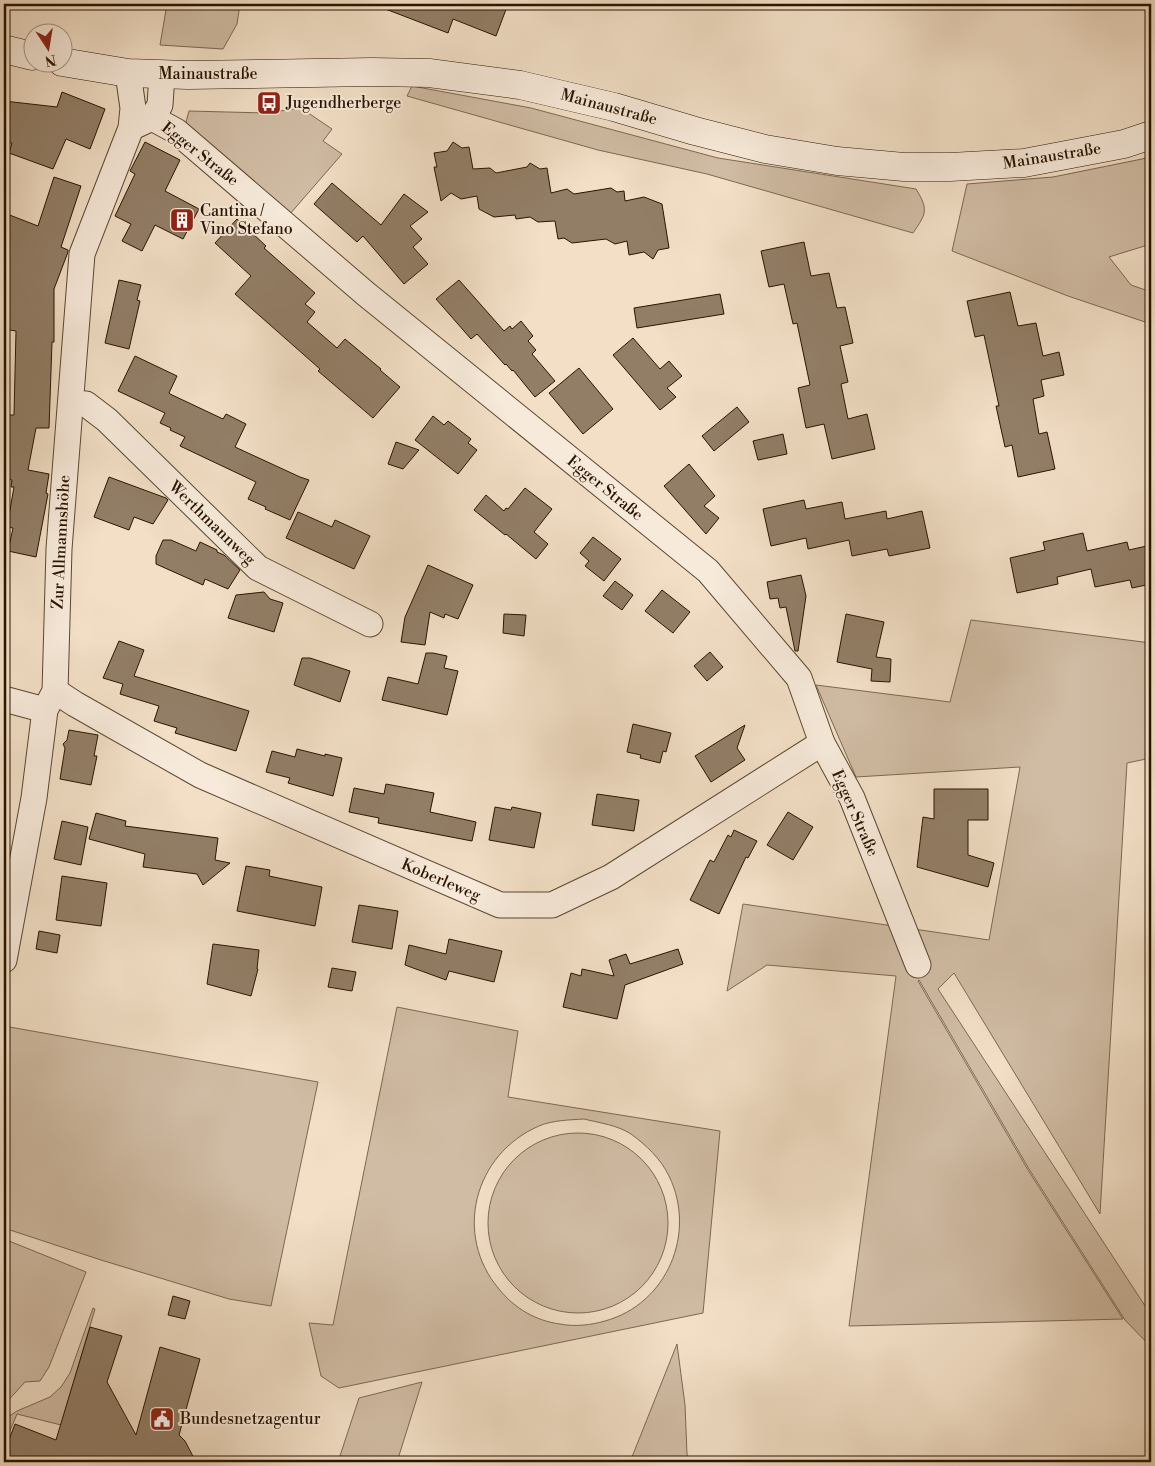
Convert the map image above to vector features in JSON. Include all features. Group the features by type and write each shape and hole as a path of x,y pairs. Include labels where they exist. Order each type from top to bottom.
{"main road":[{"path":"4,49 22,54"},
{"name":"Mainaustraße","path":"72,64 128,72 188,75 429,73 520,85 614,107 765,149 837,161 904,167 950,167 1024,163 1124,144 1151,135"}],"street":[{"name":"Zur Allmannshöhe","path":"128,72 134,108 141,123"},
{"name":"Zur Allmannshöhe","path":"4,960 50,700 59,549 82,254 141,123 160,106 162,74"},
{"name":"Egger Straße","path":"141,123 176,132 366,294 708,571 799,678 822,743 852,798 918,965"},
{"name":"Werthmannweg","path":"71,403 86,404 107,420 258,568 370,624"},
{"name":"Koberleweg","path":"4,699 50,700 75,704 200,775 500,905 552,905 611,877 822,743"}],"shaded area":[{"path":"167,4 240,4 237,24 223,49 160,45"},
{"path":"412,86 531,108 718,158 916,189 923,202 923,216 913,233 707,174 598,150 407,96"},
{"path":"301,108 332,129 323,141 342,154 283,222 182,137 189,111 266,113"},
{"path":"1151,156 1151,244 1109,257 1131,285 1151,292 1151,324 1068,296 952,251 967,184 1053,177"},
{"path":"971,620 1151,643 1151,758 1127,763 1100,1214 954,973 938,989 1151,1315 1151,1347 1125,1320 1029,1169 919,980 1028,1170 1123,1319 849,1326 896,976 767,965 727,991 743,904 989,940 1020,767 856,777 816,685 950,702"},
{"path":"397,1007 518,1031 508,1097 720,1131 703,1313 339,1388 321,1376 309,1323 333,1325","holes":["584,1119 614,1126 626,1131 648,1148 662,1164 669,1176 677,1198 680,1220 671,1264 660,1283 645,1299 627,1312 605,1321 594,1324 566,1325 534,1317 519,1308 505,1296 485,1268 477,1245 474,1221 477,1198 486,1176 499,1156 517,1139 539,1126 561,1121"]},
{"path":"4,1026 318,1082 271,1306 229,1299 4,1228"},
{"path":"569,1133 587,1133 612,1140 628,1148 642,1159 653,1173 661,1189 668,1214 668,1232 661,1257 653,1273 642,1287 628,1298 604,1309 587,1313 569,1313 552,1309 528,1298 508,1280 492,1249 488,1232 488,1214 492,1197 503,1173 521,1153 552,1137"},
{"path":"4,1239 86,1272 49,1367 40,1381 25,1382 4,1405"},
{"path":"93,1308 95,1309 61,1425 17,1414 4,1445 4,1427 8,1417 17,1411 50,1397 61,1387 70,1373"},
{"path":"677,1344 685,1405 687,1454 691,1462 630,1462"},
{"path":"422,1382 397,1462 338,1462 359,1398"}],"building":[{"path":"376,4 508,4 496,36 453,19 448,33"},
{"path":"62,92 105,109 90,149 66,139 53,169 9,153 12,143 4,142 4,101 57,107"},
{"path":"145,142 180,160 165,191 199,209 183,239 155,225 142,251 122,241 131,224 115,216 135,174 130,171"},
{"path":"453,142 462,148 469,147 473,169 490,168 496,173 527,167 530,163 540,169 547,168 551,193 567,189 574,194 611,188 617,192 624,191 625,201 644,197 662,204 669,248 658,250 653,259 644,252 629,255 627,241 615,244 606,239 572,243 564,238 558,239 555,221 538,222 530,217 516,219 515,215 494,217 479,209 477,196 461,199 451,193 441,201 434,167 437,167 434,153 447,151"},
{"path":"54,177 81,186 61,247 68,250 68,252 54,289 54,342 52,342 49,428 36,428 28,470 49,474 46,493 48,494 36,557 8,551 13,528 7,527 14,487 11,487 12,480 4,478 4,453 7,454 9,415 14,415 16,331 4,329 4,224 7,214 38,226"},
{"path":"332,183 381,225 404,194 428,212 410,226 422,239 413,247 428,264 404,284 363,236 357,242 314,204"},
{"path":"237,219 266,246 264,248 315,293 305,304 315,312 307,322 337,348 345,339 400,387 373,418 318,371 320,369 235,294 251,276 215,243"},
{"path":"804,242 811,276 829,273 837,308 845,307 853,343 840,346 848,382 841,384 848,419 867,414 875,449 832,459 824,424 806,428 798,388 810,385 797,323 793,324 784,284 769,287 761,251"},
{"path":"119,280 141,285 137,300 140,301 129,349 105,343"},
{"path":"459,280 504,331 510,326 512,329 521,321 533,336 528,341 536,350 532,354 555,381 535,397 513,370 505,365 477,334 471,339 436,299"},
{"path":"1010,292 1018,326 1036,323 1043,356 1059,352 1064,375 1041,380 1044,396 1033,399 1039,434 1047,432 1055,469 1018,477 1012,445 1005,447 996,406 999,406 984,335 975,337 967,301"},
{"path":"720,294 724,314 637,328 634,308"},
{"path":"633,338 660,369 669,361 682,376 667,388 676,397 660,410 613,355"},
{"path":"135,356 177,376 170,394 223,419 226,414 246,424 235,447 309,480 290,520 248,499 256,482 180,446 185,437 160,423 165,413 118,391"},
{"path":"579,368 613,409 583,434 549,393"},
{"path":"737,407 749,422 714,451 702,436"},
{"path":"433,416 444,425 448,421 471,439 468,443 477,450 458,474 415,440"},
{"path":"783,434 787,454 758,460 753,441"},
{"path":"396,442 419,450 403,469 388,464"},
{"path":"689,464 715,496 704,506 719,518 706,534 664,486"},
{"path":"109,477 168,500 153,524 134,517 129,530 94,517"},
{"path":"525,488 552,509 534,532 548,544 536,559 474,510 486,495 504,511 506,508 508,509"},
{"path":"804,500 806,509 842,502 845,519 886,511 887,519 922,511 930,548 889,556 887,549 852,556 849,540 808,549 806,538 771,546 763,509"},
{"path":"298,512 332,527 335,520 370,536 354,569 286,538"},
{"path":"1083,533 1087,551 1127,542 1129,550 1151,545 1151,584 1132,588 1130,580 1095,587 1091,569 1057,577 1058,584 1017,593 1010,558 1045,550 1043,542"},
{"path":"593,537 621,559 604,581 585,566 589,561 580,553"},
{"path":"163,540 171,540 196,551 200,542 217,550 217,552 224,555 240,570 228,589 205,579 203,585 156,564 156,556"},
{"path":"428,565 473,585 458,619 445,614 444,618 430,612 425,645 401,642 405,617"},
{"path":"801,575 806,596 798,651 795,651 786,607 780,608 778,598 770,599 767,582"},
{"path":"615,581 633,595 622,610 603,596"},
{"path":"662,590 690,612 673,633 645,611"},
{"path":"264,592 270,599 283,603 274,632 228,618 236,595"},
{"path":"504,614 526,615 524,636 503,633"},
{"path":"846,614 884,622 876,657 891,659 890,682 871,681 872,669 837,662"},
{"path":"119,641 144,650 134,676 249,711 236,751 175,733 177,728 154,721 159,706 120,694 123,684 103,678"},
{"path":"710,652 723,667 707,681 694,666"},
{"path":"426,653 447,656 444,668 458,671 447,715 382,700 388,677 418,684"},
{"path":"302,658 310,658 350,671 340,702 294,685"},
{"path":"633,724 671,733 666,752 663,751 660,763 640,758 641,755 627,752"},
{"path":"745,725 737,748 745,760 711,782 695,756"},
{"path":"69,730 98,735 94,756 97,756 91,785 60,779 65,748 63,744 67,740"},
{"path":"297,749 342,758 333,796 288,783 290,778 266,772 272,751 295,757"},
{"path":"386,784 434,793 430,812 476,822 472,841 378,823 379,818 349,812 354,788 384,794"},
{"path":"934,789 988,789 988,820 968,820 968,855 994,863 988,887 917,867 923,817 934,819"},
{"path":"597,794 639,800 634,831 592,825"},
{"path":"495,807 511,810 512,807 541,813 534,848 489,840"},
{"path":"788,812 813,827 793,860 767,845"},
{"path":"96,813 126,821 125,826 218,838 215,860 230,863 203,885 197,874 143,867 145,854 89,839"},
{"path":"62,821 88,827 81,865 54,859"},
{"path":"734,830 757,841 748,858 746,857 719,914 690,900 710,860 714,862 728,835 731,837"},
{"path":"246,866 270,870 269,876 322,887 315,926 237,911"},
{"path":"62,876 107,883 101,926 56,920"},
{"path":"359,905 398,911 392,949 352,942"},
{"path":"39,931 60,935 57,953 36,949"},
{"path":"449,939 502,951 494,982 449,971 446,980 405,965 409,945 446,954"},
{"path":"213,944 259,950 258,969 251,996 207,984"},
{"path":"678,949 683,964 625,985 617,1019 563,1007 571,973 581,976 582,969 614,976 609,960 626,954 630,964"},
{"path":"332,968 356,972 352,991 328,987"},
{"path":"173,1296 190,1301 185,1319 168,1315"},
{"path":"90,1327 122,1336 107,1382 136,1435 160,1347 200,1359 179,1435 185,1441 196,1462 4,1462 4,1453 15,1424 56,1440"}],"place":[{"name":"Jugendherberge","path":"269,103"},
{"name":"Cantina / Vino Stefano","path":"182,220"},
{"name":"Bundesnetzagentur","path":"162,1419"}]}
